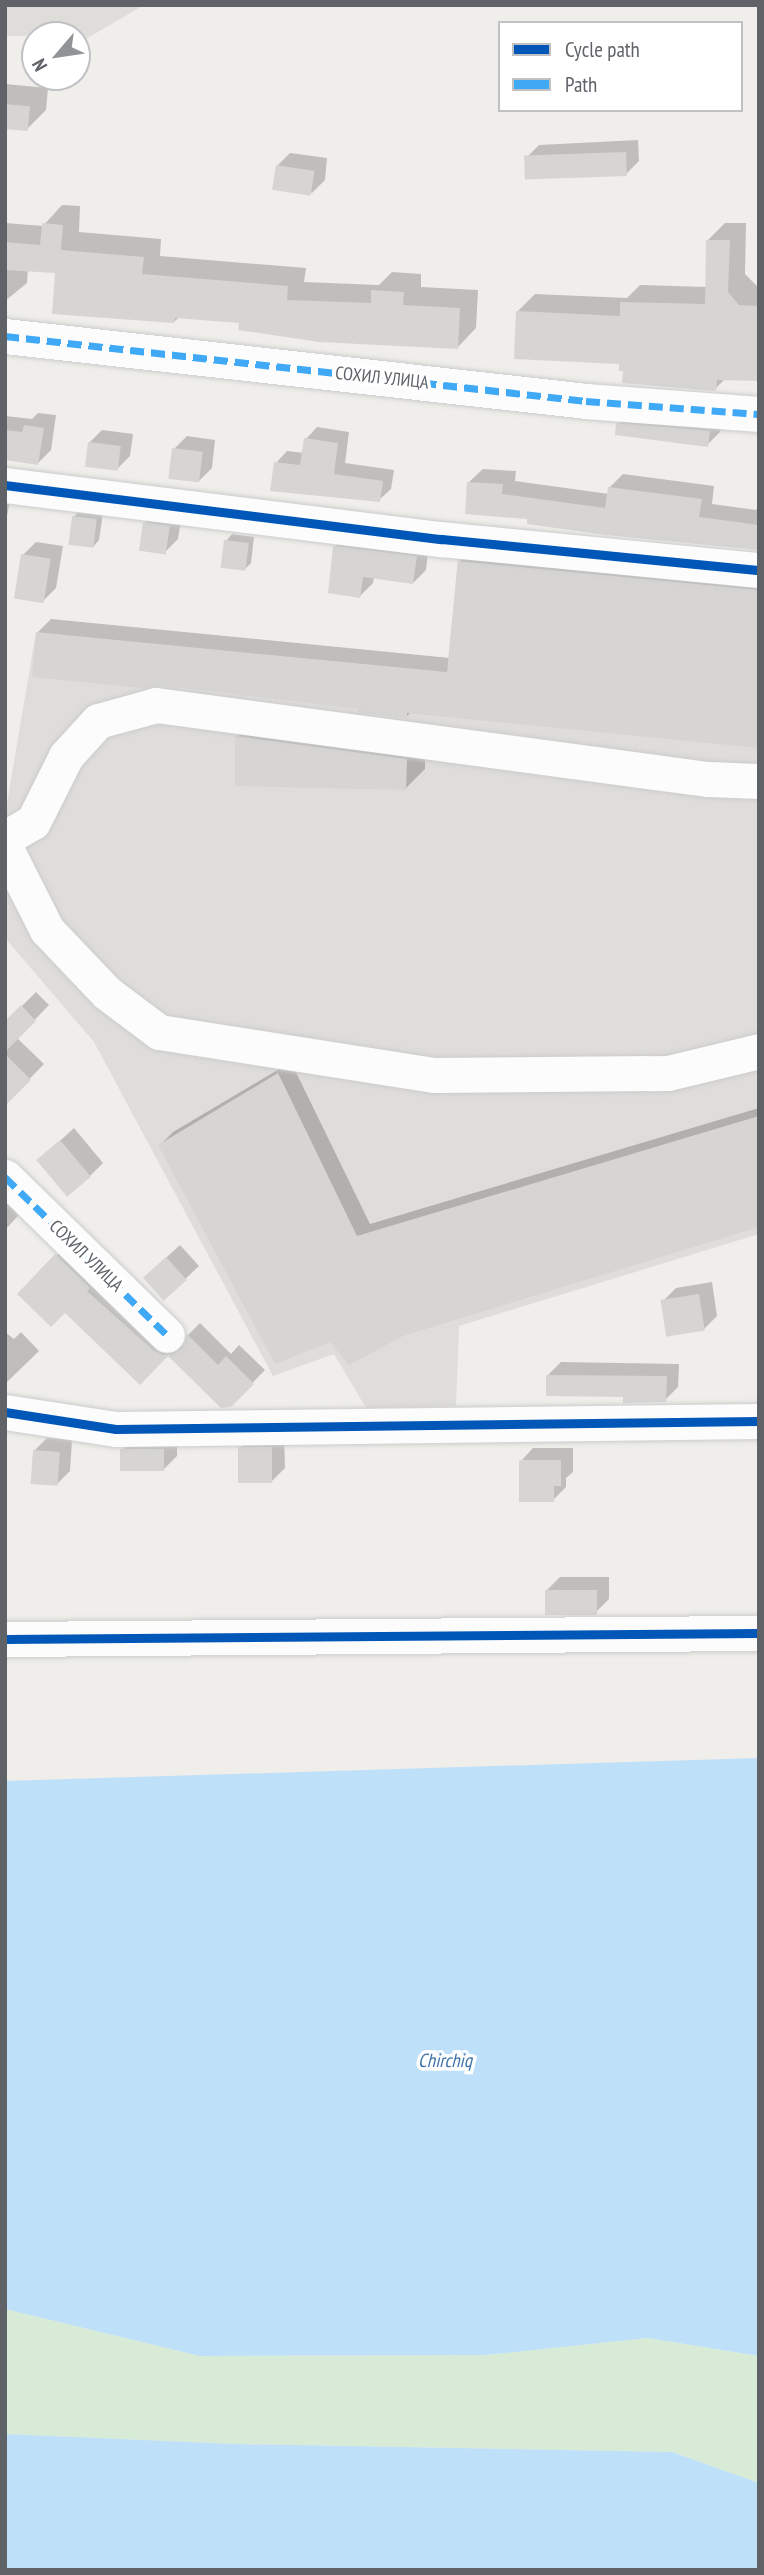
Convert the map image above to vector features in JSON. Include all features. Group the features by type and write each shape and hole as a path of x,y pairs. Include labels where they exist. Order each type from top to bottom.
{"street":[{"name":"СОХИЛ УЛИЦА","path":"5,336 586,401 759,414"},
{"path":"5,485 441,539 759,570"},
{"path":"5,838 33,822 66,756 98,721 156,705 707,779 759,781"},
{"path":"5,848 47,930 107,993 159,1032 434,1075 668,1073 759,1051"},
{"name":"СОХИЛ УЛИЦА","path":"5,1177 167,1335"},
{"path":"5,1412 116,1429 759,1422"},
{"path":"5,1639 759,1633"}],"shaded area":[{"path":"5,5 144,5 91,36 91,21 21,21 21,36 5,36"},
{"path":"458,558 759,584 759,1234 459,1326 456,1406 366,1408 334,1354 273,1376 94,1042 5,938 5,815 36,632 447,672"}],"green space":[{"path":"5,2309 200,2356 486,2355 648,2338 759,2356 759,2483 672,2452 235,2444 5,2434"}],"water":[{"name":"Chirchiq","path":"759,1758 759,2356 648,2338 486,2355 200,2356 5,2309 5,1781"},
{"path":"5,2434 235,2444 672,2452 759,2483 759,2570 5,2570"}],"building":[{"path":"5,104 30,106 28,131 5,129"},
{"path":"626,152 627,176 525,180 524,156"},
{"path":"276,165 315,171 311,196 272,190"},
{"path":"42,223 63,225 61,250 144,257 142,274 288,286 287,300 371,303 371,290 404,292 403,305 460,308 458,349 319,342 238,330 239,323 175,318 174,323 52,314 55,273 5,270 5,242 40,245"},
{"path":"706,240 730,240 728,292 739,305 759,306 759,381 717,380 716,391 622,383 623,371 619,371 619,364 514,359 516,311 620,316 620,302 705,304"},
{"path":"616,423 710,431 708,447 615,435"},
{"path":"24,425 44,428 38,465 5,460 5,430 22,432"},
{"path":"304,438 338,443 334,474 383,481 380,502 270,491 274,462 300,465"},
{"path":"88,442 121,446 118,471 85,467"},
{"path":"172,448 203,452 199,483 168,479"},
{"path":"467,482 503,484 502,494 605,508 608,487 702,499 699,517 759,525 759,550 606,535 527,524 527,519 465,514"},
{"path":"72,516 97,519 93,548 68,545"},
{"path":"143,522 170,526 166,554 139,551"},
{"path":"224,540 249,543 245,571 221,568"},
{"path":"333,546 417,556 413,584 363,577 360,598 328,593"},
{"path":"21,554 51,559 44,603 14,598"},
{"path":"458,561 759,590 759,748 407,713 407,718 358,712 358,709 159,685 143,688 32,677 36,632 447,672"},
{"path":"235,736 407,759 406,790 235,786"},
{"path":"21,1005 36,1021 5,1052 5,1021"},
{"path":"5,1054 31,1080 5,1106"},
{"path":"278,1073 357,1236 759,1116 759,1227 403,1336 349,1365 330,1342 275,1364 158,1145"},
{"path":"60,1140 91,1177 67,1197 36,1160"},
{"path":"55,1254 90,1288 87,1291 153,1350 163,1355 173,1354 182,1348 187,1334 218,1365 226,1356 254,1384 231,1407 221,1408 168,1356 140,1385 65,1313 51,1327 17,1294"},
{"path":"166,1257 187,1280 164,1301 143,1278"},
{"path":"699,1294 705,1331 666,1337 660,1300"},
{"path":"546,1375 667,1376 666,1402 623,1403 623,1397 546,1396"},
{"path":"238,1447 272,1447 272,1483 238,1483"},
{"path":"120,1449 164,1449 164,1471 120,1471"},
{"path":"33,1450 60,1452 58,1486 31,1484"},
{"path":"519,1460 561,1460 561,1486 554,1486 554,1502 519,1502"},
{"path":"545,1590 597,1590 597,1615 545,1615"}],"marked path":[{"path":"5,336 586,401 759,414"},
{"path":"5,1177 167,1335"}],"cycle path":[{"path":"5,485 441,539 759,570"},
{"path":"5,1412 116,1429 759,1421"},
{"path":"5,1639 759,1633"}]}
